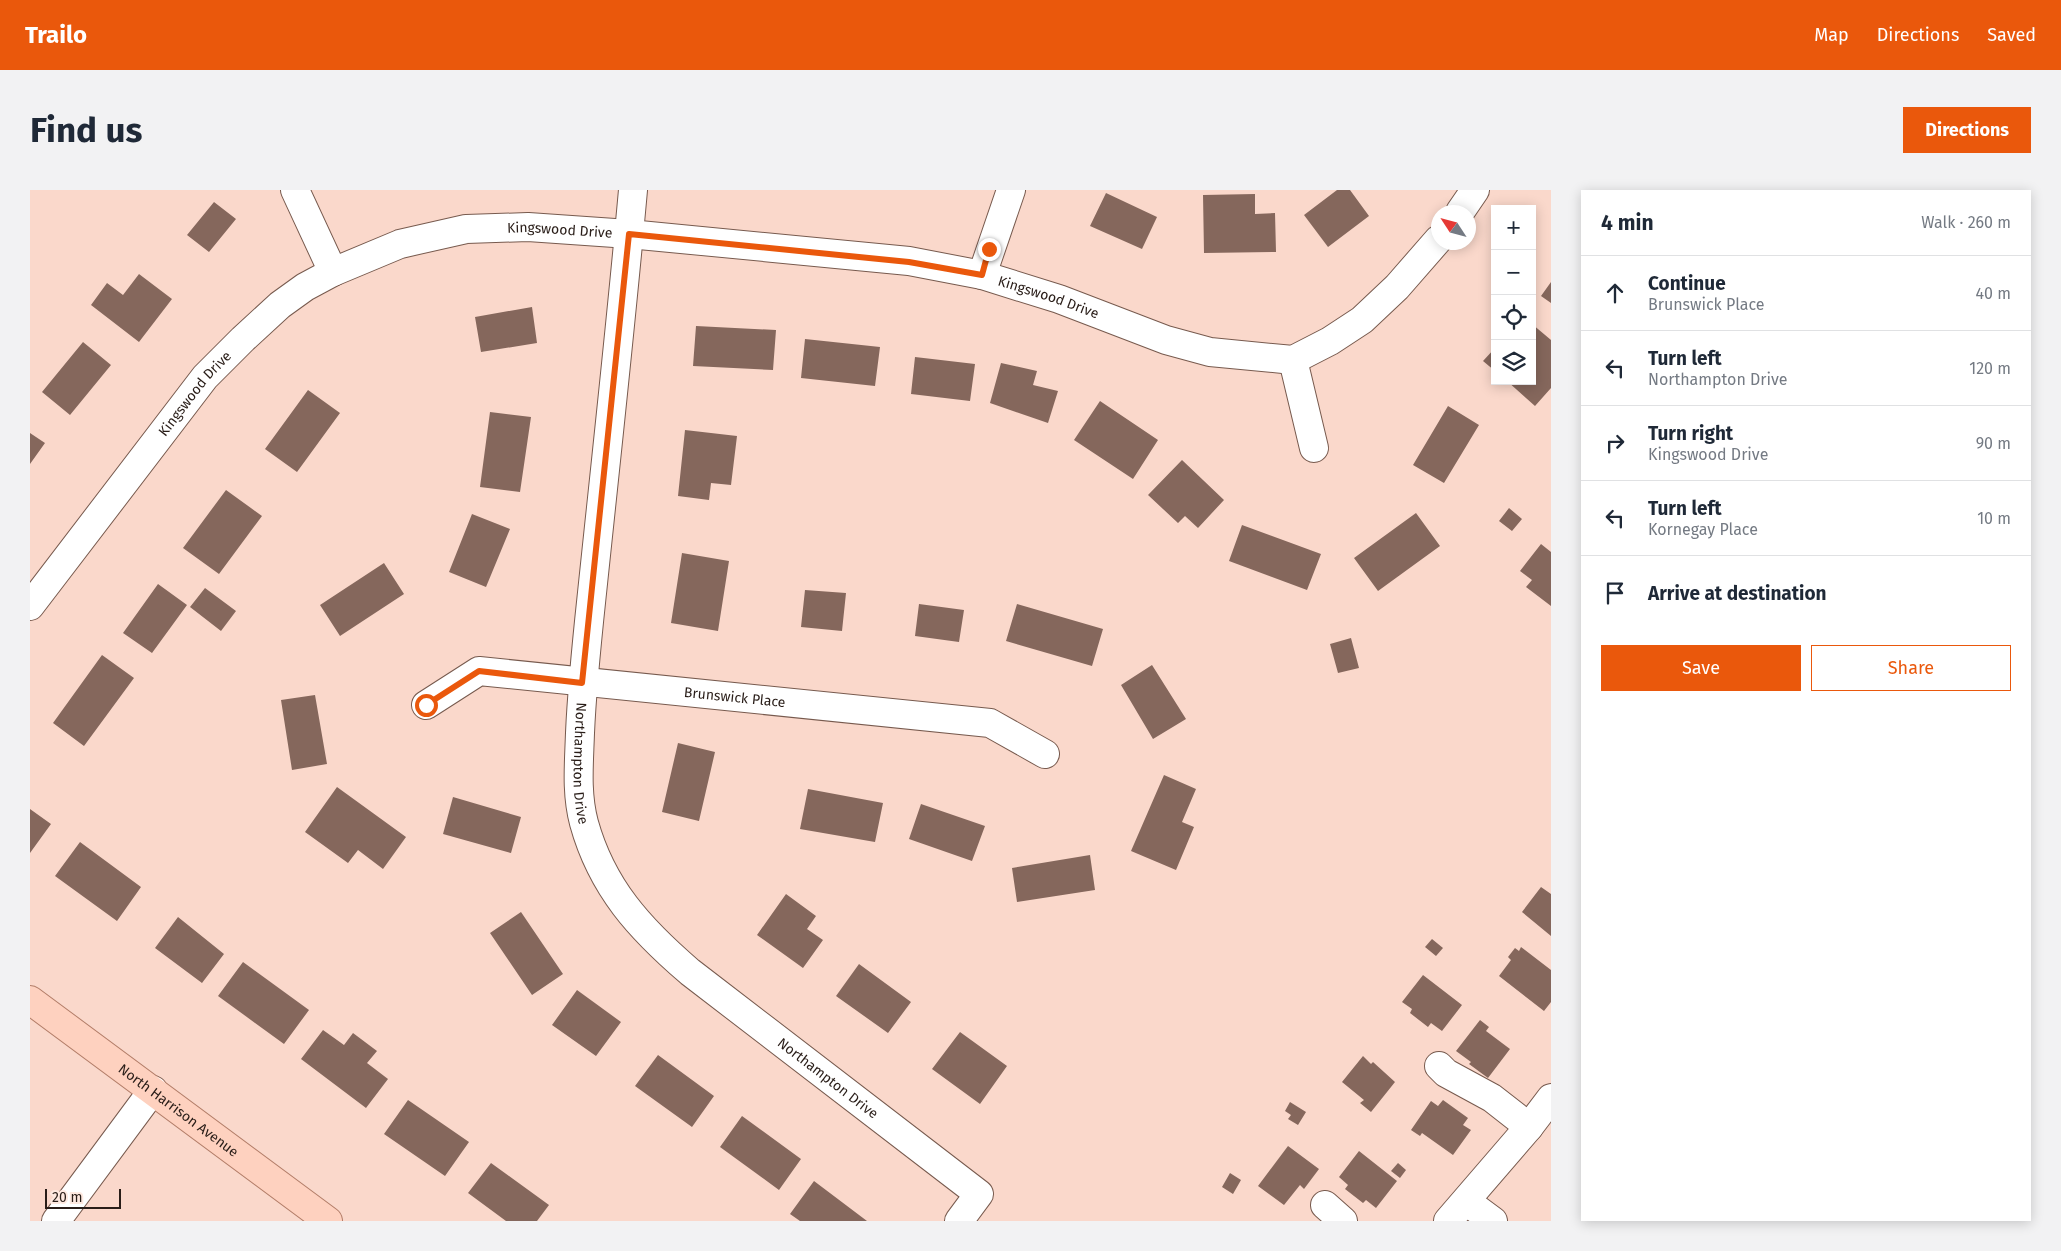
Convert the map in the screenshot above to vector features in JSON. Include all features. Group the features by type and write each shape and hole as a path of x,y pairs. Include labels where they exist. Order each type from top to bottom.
{"main road":[{"name":"North Harrison Avenue","path":"30,1000 328,1221"}],"street":[{"path":"294,190 333,272"},
{"name":"Northampton Drive","path":"633,190 582,683 578,786 584,822 600,866 627,911 652,939 690,972 979,1194 959,1221"},
{"path":"982,275 1010,190"},
{"path":"1465,205 1475,190"},
{"name":"Kingswood Drive","path":"30,606 205,377 280,305 333,272 400,244 466,229 528,228 629,234 909,262 982,275 1059,299 1166,340 1210,352 1293,360"},
{"path":"1314,448 1293,360 1330,341 1362,320 1397,287 1431,248"},
{"name":"Brunswick Place","path":"426,705 479,671 582,683 990,723 1045,754"},
{"path":"1439,1066 1446,1073 1492,1098 1530,1126"},
{"path":"56,1221 153,1090"},
{"path":"1493,1221 1457,1211 1530,1126 1551,1098"}],"building":[{"path":"1337,190 1350,190 1369,216 1328,247 1304,215"},
{"path":"1106,193 1157,217 1142,249 1090,226"},
{"path":"1255,194 1255,214 1275,213 1276,252 1204,253 1203,195"},
{"path":"214,202 236,219 209,252 187,235"},
{"path":"139,274 172,299 139,342 91,305 107,283 123,295"},
{"path":"1551,282 1551,303 1541,296"},
{"path":"532,307 537,343 481,352 475,317"},
{"path":"696,326 776,330 773,370 693,366"},
{"path":"1536,327 1551,340 1551,388 1535,406 1511,385 1536,385"},
{"path":"805,339 880,347 875,386 801,378"},
{"path":"83,342 111,365 70,415 42,392"},
{"path":"1491,352 1491,368 1483,361"},
{"path":"915,357 975,364 970,401 911,394"},
{"path":"1001,363 1037,371 1033,385 1058,391 1048,423 990,403"},
{"path":"308,390 340,413 297,472 265,449"},
{"path":"1100,401 1158,440 1133,479 1074,440"},
{"path":"1448,406 1479,425 1444,483 1413,465"},
{"path":"490,412 531,417 520,492 480,487"},
{"path":"685,430 737,436 731,485 711,483 709,500 678,496"},
{"path":"30,433 45,443 30,464"},
{"path":"1182,460 1224,500 1198,528 1185,516 1178,523 1148,495"},
{"path":"226,490 262,516 219,574 183,548"},
{"path":"1509,508 1522,519 1512,531 1499,521"},
{"path":"1416,513 1440,546 1378,591 1354,558"},
{"path":"472,514 510,529 486,587 449,572"},
{"path":"1242,525 1321,554 1307,590 1229,561"},
{"path":"1541,544 1551,552 1551,606 1526,587 1532,580 1520,571"},
{"path":"682,553 729,561 718,631 671,623"},
{"path":"384,563 404,594 340,636 320,605"},
{"path":"158,584 187,605 152,653 123,633"},
{"path":"205,588 236,611 221,631 190,607"},
{"path":"805,590 846,593 842,631 801,627"},
{"path":"919,604 964,610 959,642 915,636"},
{"path":"1017,604 1103,629 1092,666 1006,641"},
{"path":"1351,638 1359,668 1338,673 1330,644"},
{"path":"102,655 134,678 84,746 53,723"},
{"path":"1152,665 1186,719 1153,739 1121,685"},
{"path":"315,695 327,764 292,770 281,700"},
{"path":"678,743 715,752 699,821 662,812"},
{"path":"1164,775 1196,789 1182,822 1194,827 1176,870 1131,851"},
{"path":"337,787 406,837 383,869 358,850 348,863 305,832"},
{"path":"808,789 883,803 875,842 800,829"},
{"path":"453,797 521,817 511,853 443,834"},
{"path":"921,804 985,826 972,861 909,839"},
{"path":"30,809 51,824 30,853"},
{"path":"80,842 141,887 117,921 55,876"},
{"path":"1090,855 1095,890 1017,902 1012,868"},
{"path":"1541,887 1551,894 1551,936 1522,912"},
{"path":"786,894 816,916 807,929 823,940 803,968 757,935"},
{"path":"521,912 563,974 532,995 490,933"},
{"path":"178,917 224,954 202,983 155,948"},
{"path":"1432,939 1443,948 1436,956 1425,947"},
{"path":"1521,947 1551,970 1551,1002 1544,1011 1499,976 1511,960 1508,957 1515,948 1519,951"},
{"path":"243,962 309,1010 284,1044 218,996"},
{"path":"859,964 911,1002 888,1033 836,996"},
{"path":"1423,975 1462,1005 1442,1031 1431,1023 1428,1027 1410,1013 1412,1009 1402,1002"},
{"path":"577,990 621,1022 596,1056 552,1025"},
{"path":"1480,1020 1489,1027 1486,1031 1510,1049 1488,1078 1469,1064 1471,1062 1456,1051"},
{"path":"323,1030 344,1045 353,1033 377,1051 367,1063 388,1079 366,1108 301,1059"},
{"path":"960,1032 1007,1066 980,1104 932,1069"},
{"path":"658,1055 714,1096 692,1127 635,1086"},
{"path":"1363,1056 1371,1064 1373,1062 1395,1082 1371,1112 1360,1103 1364,1100 1342,1082"},
{"path":"408,1100 469,1142 445,1176 384,1134"},
{"path":"1443,1100 1468,1118 1463,1125 1471,1130 1453,1155 1422,1133 1420,1136 1411,1130 1431,1101 1438,1106"},
{"path":"1290,1102 1306,1112 1298,1125 1288,1119 1291,1115 1285,1111"},
{"path":"742,1116 801,1159 779,1190 720,1147"},
{"path":"1288,1146 1319,1169 1304,1189 1300,1185 1284,1205 1258,1186"},
{"path":"1359,1151 1397,1181 1376,1208 1366,1200 1363,1203 1345,1189 1348,1185 1339,1177"},
{"path":"491,1163 549,1205 537,1221 506,1221 468,1193"},
{"path":"1398,1163 1406,1170 1400,1178 1391,1171"},
{"path":"1230,1173 1241,1180 1233,1194 1222,1187"},
{"path":"814,1181 867,1221 800,1221 790,1214"}],"route":[{"path":"426,705 479,671 582,683 629,234 909,262 982,275 989,249"}]}
